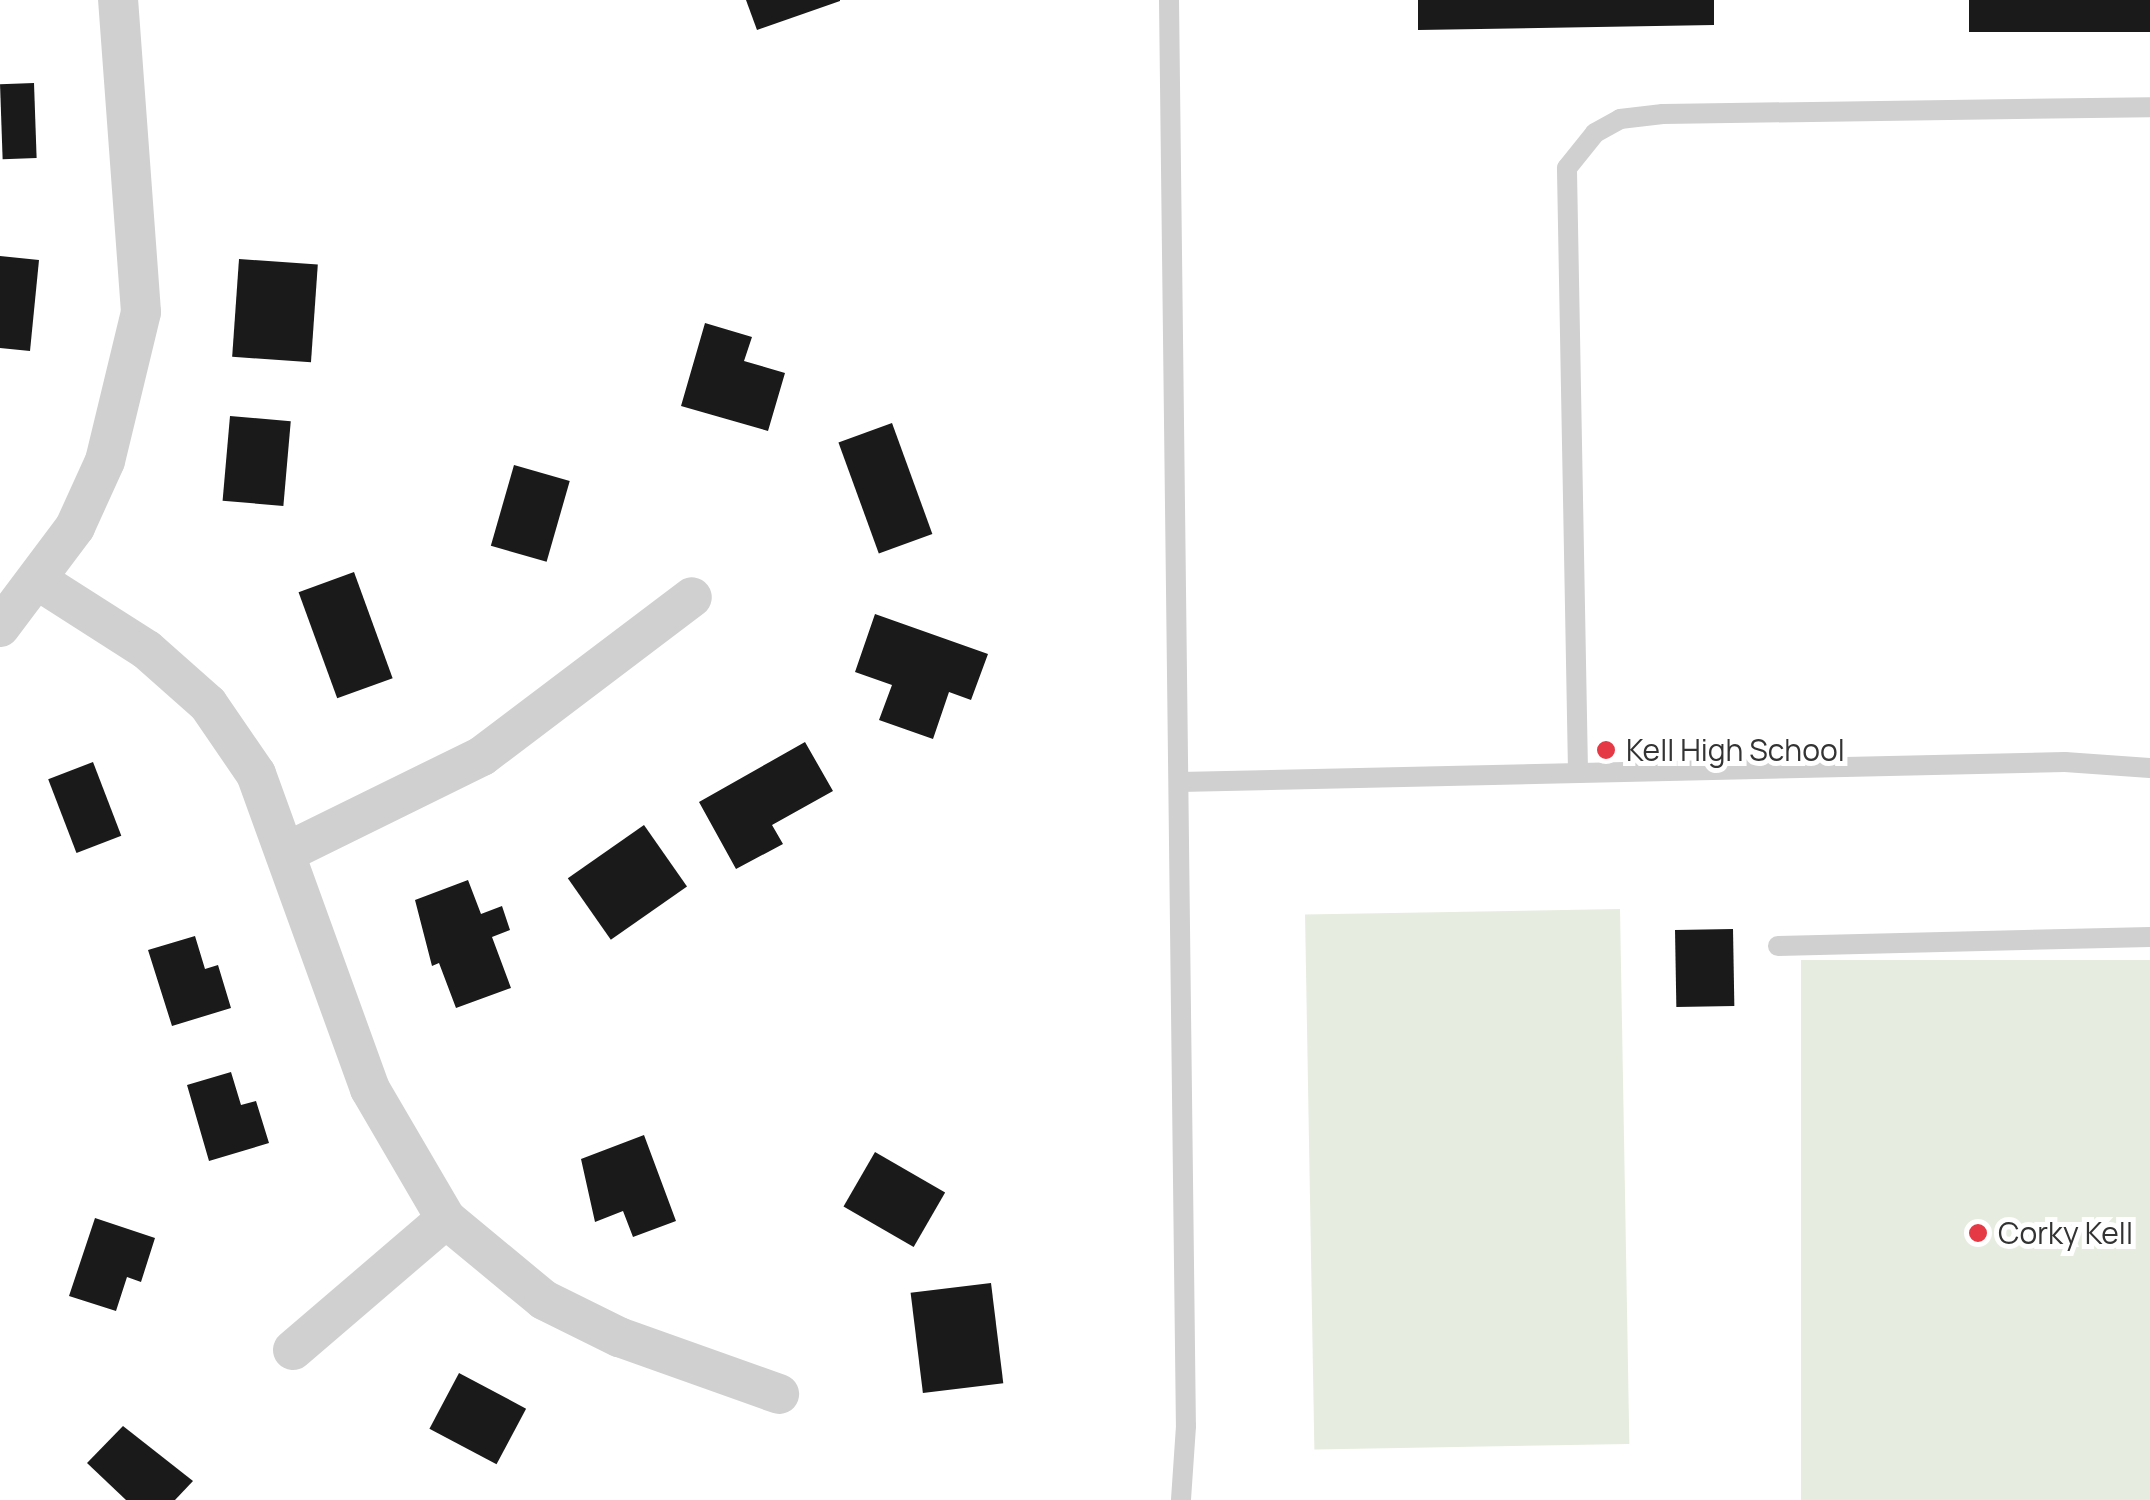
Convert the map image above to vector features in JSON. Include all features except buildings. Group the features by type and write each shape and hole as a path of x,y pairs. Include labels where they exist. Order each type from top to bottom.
{"street":[{"path":"0,628 75,528 105,462 142,312 118,0"},
{"path":"39,581 147,650 208,704 256,774 289,851 370,1089 446,1219 544,1300 619,1337 779,1394"},
{"path":"289,851 482,756 692,597"},
{"path":"294,1350 446,1219"}],"lane":[{"path":"1170,0 1186,1426 1181,1500"},
{"path":"1578,770 1567,168 1595,133 1620,119 1663,114 2150,107"},
{"path":"1180,782 1578,770 2066,762 2150,768"},
{"path":"1778,946 2150,937"}],"shaded area":[{"path":"1620,909 1629,1444 1314,1449 1305,914"},
{"name":"Corky Kell","path":"1801,960 2150,960 2150,1500 1801,1500"}],"place":[{"name":"Kell High School","path":"1606,750"},
{"name":"Corky Kell","path":"1978,1233"}]}
